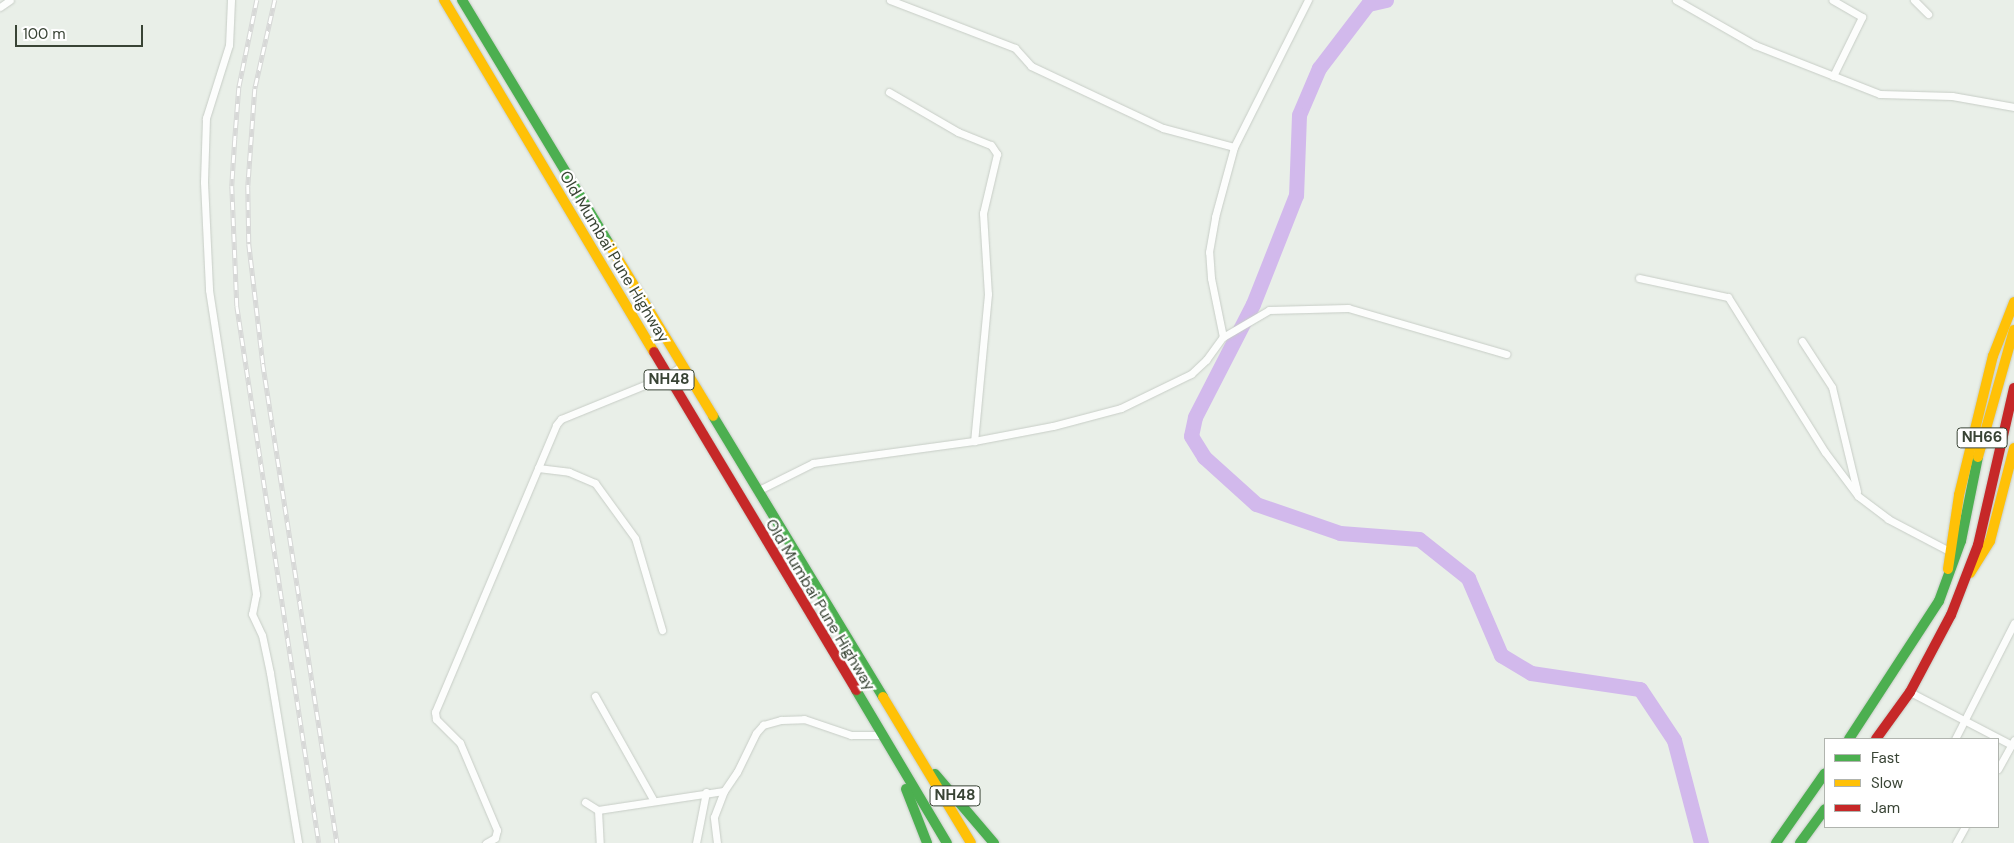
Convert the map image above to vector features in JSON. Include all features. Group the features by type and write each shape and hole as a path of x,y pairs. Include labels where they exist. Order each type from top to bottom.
{"main road":[{"name":"Old Mumbai Pune Highway","path":"444,0 895,761"},
{"name":"Old Mumbai Pune Highway","path":"462,0 913,750"},
{"path":"1947,580 1949,551 1959,495 1993,356 2014,302"},
{"name":"NH66","path":"1850,738 1934,609 1947,580 1961,541 1980,446 2014,330"},
{"name":"NH66","path":"1877,738 1910,692 1951,615 1978,545 2014,388"},
{"path":"1963,583 1990,541 2014,448"},
{"path":"913,750 971,842"},
{"name":"NH48","path":"913,750 994,843"},
{"path":"895,761 947,843"},
{"name":"NH48","path":"895,761 927,843"},
{"path":"1776,843 1824,774"},
{"path":"1800,843 1824,810"}],"street":[{"path":"0,7 10,0"},
{"path":"232,0 229,45 206,118 204,182 209,290 256,594 252,614 262,635 270,673 298,843"},
{"path":"890,0 1015,48 1030,66 1163,128 1234,147"},
{"path":"1226,335 1211,278 1209,252 1215,216 1234,147 1308,0"},
{"path":"1676,0 1755,45 1832,76 1891,96 1952,96 2014,106"},
{"path":"1832,76 1862,22 1858,13 1833,0"},
{"path":"1914,0 1928,14"},
{"path":"889,92 958,132 990,145 998,154 983,213 988,294 974,441"},
{"path":"1639,278 1728,297 1824,452 1858,496 1888,519 1949,551"},
{"path":"757,491 813,464 974,441 1053,426 1121,408 1191,374 1206,360 1226,335 1269,310 1348,308 1506,354"},
{"path":"1802,341 1832,387 1858,496"},
{"path":"486,843 495,838 497,830 460,744 436,719 435,712 538,468 550,434 561,419 667,376 682,366"},
{"path":"538,468 569,472 595,482 635,538 662,630"},
{"path":"1956,738 1966,722 2014,623"},
{"path":"1910,692 1966,722 2013,742 1999,767"},
{"path":"595,696 654,801"},
{"path":"717,843 714,817 724,791 737,772 756,733 764,725 781,720 804,720 851,735 880,736"},
{"path":"585,802 598,810 706,792 724,791"},
{"path":"696,843 706,792"},
{"path":"598,810 600,843"},
{"path":"1956,843 1964,828"}],"waterway":[{"path":"1386,0 1368,4 1319,68 1299,115 1296,195 1253,304 1195,417 1191,436 1204,457 1256,504 1340,533 1419,539 1468,578 1501,655 1531,673 1640,689 1674,740 1701,843"}],"railway":[{"path":"257,0 239,88 235,139 232,186 237,306 319,843"},
{"path":"275,0 255,89 248,186 249,244 263,364 337,843"}],"traffic: fast":[{"path":"462,0 609,244"},
{"path":"713,416 883,697"},
{"path":"1850,738 1939,601 1961,541 1978,457"},
{"path":"856,690 947,843"},
{"path":"935,774 994,843"},
{"path":"1776,843 1824,774"},
{"path":"906,789 927,843"},
{"path":"1800,843 1824,810"}],"traffic: slow":[{"path":"444,0 654,352"},
{"path":"609,244 713,416"},
{"path":"1948,569 1959,495 1993,356 2014,302"},
{"path":"1978,457 2014,330"},
{"path":"1970,573 1990,541 2014,448"},
{"path":"883,697 971,843"}],"traffic: jam":[{"path":"654,352 856,690"},
{"path":"1877,738 1910,692 1951,615 1978,545 2014,388"}]}
